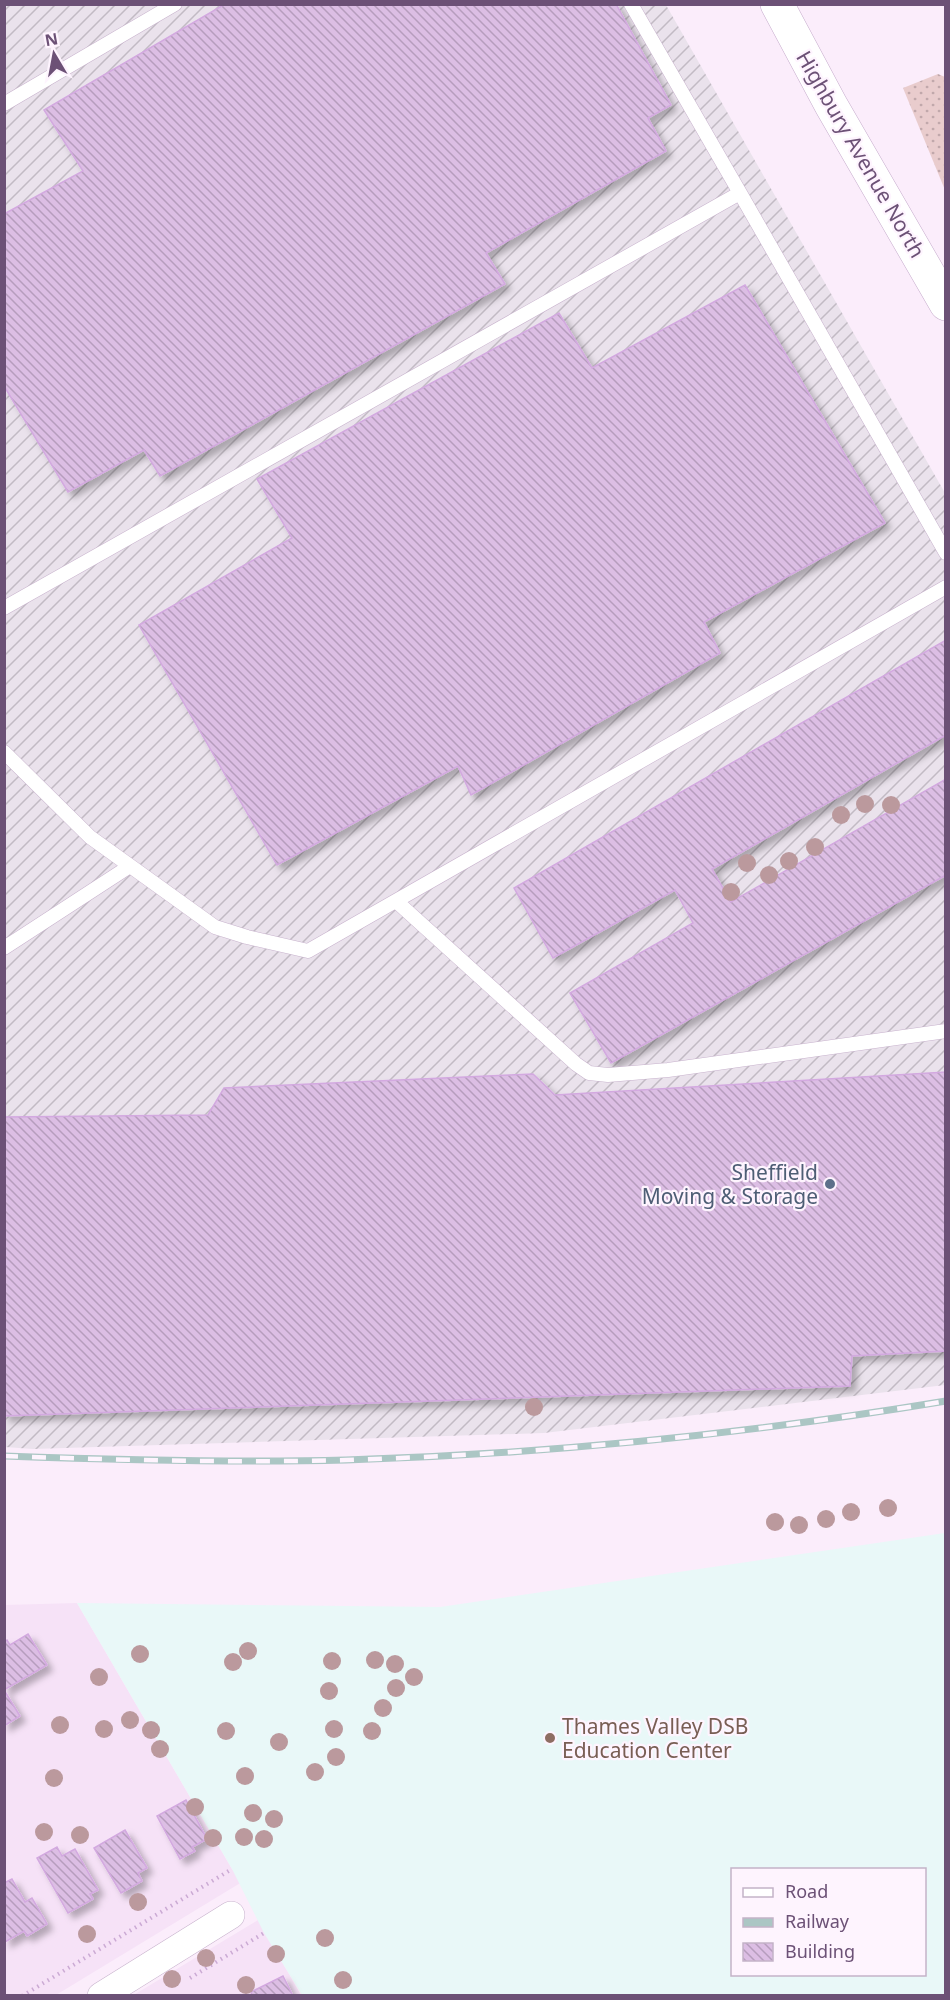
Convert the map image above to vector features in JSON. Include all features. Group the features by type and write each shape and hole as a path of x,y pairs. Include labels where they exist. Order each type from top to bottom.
{"main road":[{"name":"Highbury Avenue North","path":"777,4 831,105 945,304"}],"street":[{"path":"101,1995 231,1915"}],"lane":[{"path":"4,104 175,4"},
{"path":"632,4 945,553"},
{"path":"4,608 740,193"},
{"path":"4,752 90,837 215,927 308,951 945,587"},
{"path":"4,948 130,866"},
{"path":"396,901 576,1064 589,1073 608,1076 668,1070 945,1031"}],"path":[{"path":"22,1995 232,1869"},
{"path":"189,1978 264,1933"}],"shaded area":[{"path":"4,5 666,5 945,493 945,1385 544,1433 33,1449 5,1447"},
{"path":"938,74 945,77 945,190 903,88"},
{"name":"Thames Valley DSB Education Center","path":"945,1533 945,1995 302,1995 264,1933 232,1869 77,1603 440,1607"},
{"path":"77,1603 232,1869 242,1882 56,1995 5,1995 4,1605"},
{"path":"258,1920 301,1995 132,1996"}],"building":[{"path":"225,4 616,4 671,105 648,118 666,151 486,253 505,284 160,476 144,450 68,492 4,386 4,214 83,171 44,110"},
{"path":"745,285 885,523 704,622 720,653 471,795 458,766 277,865 139,625 292,538 257,479 559,313 592,368"},
{"path":"946,640 946,735 712,869 731,902 946,779 946,875 611,1063 570,993 693,923 675,890 553,958 514,888"},
{"path":"946,1072 946,1351 852,1356 850,1386 4,1416 4,1117 208,1115 224,1088 533,1074 555,1095"},
{"path":"28,1634 47,1665 4,1690 4,1642 7,1640 10,1645"},
{"path":"4,1690 20,1716 4,1726"},
{"path":"186,1800 207,1839 192,1847 195,1851 180,1859 157,1816"},
{"path":"125,1830 147,1868 138,1873 142,1881 121,1893 94,1848"},
{"path":"57,1847 62,1856 75,1849 98,1890 90,1894 93,1899 68,1913 37,1858"},
{"path":"12,1879 25,1902 32,1898 47,1924 27,1936 24,1931 5,1942 4,1883"},
{"path":"283,1976 293,1996 252,1996 251,1992"}],"railway":[{"path":"4,1456 260,1461 346,1460 497,1453 722,1433 946,1401"}],"place":[{"name":"Sheffield Moving & Storage","path":"830,1184"},
{"name":"Thames Valley DSB Education Center","path":"550,1738"}]}
